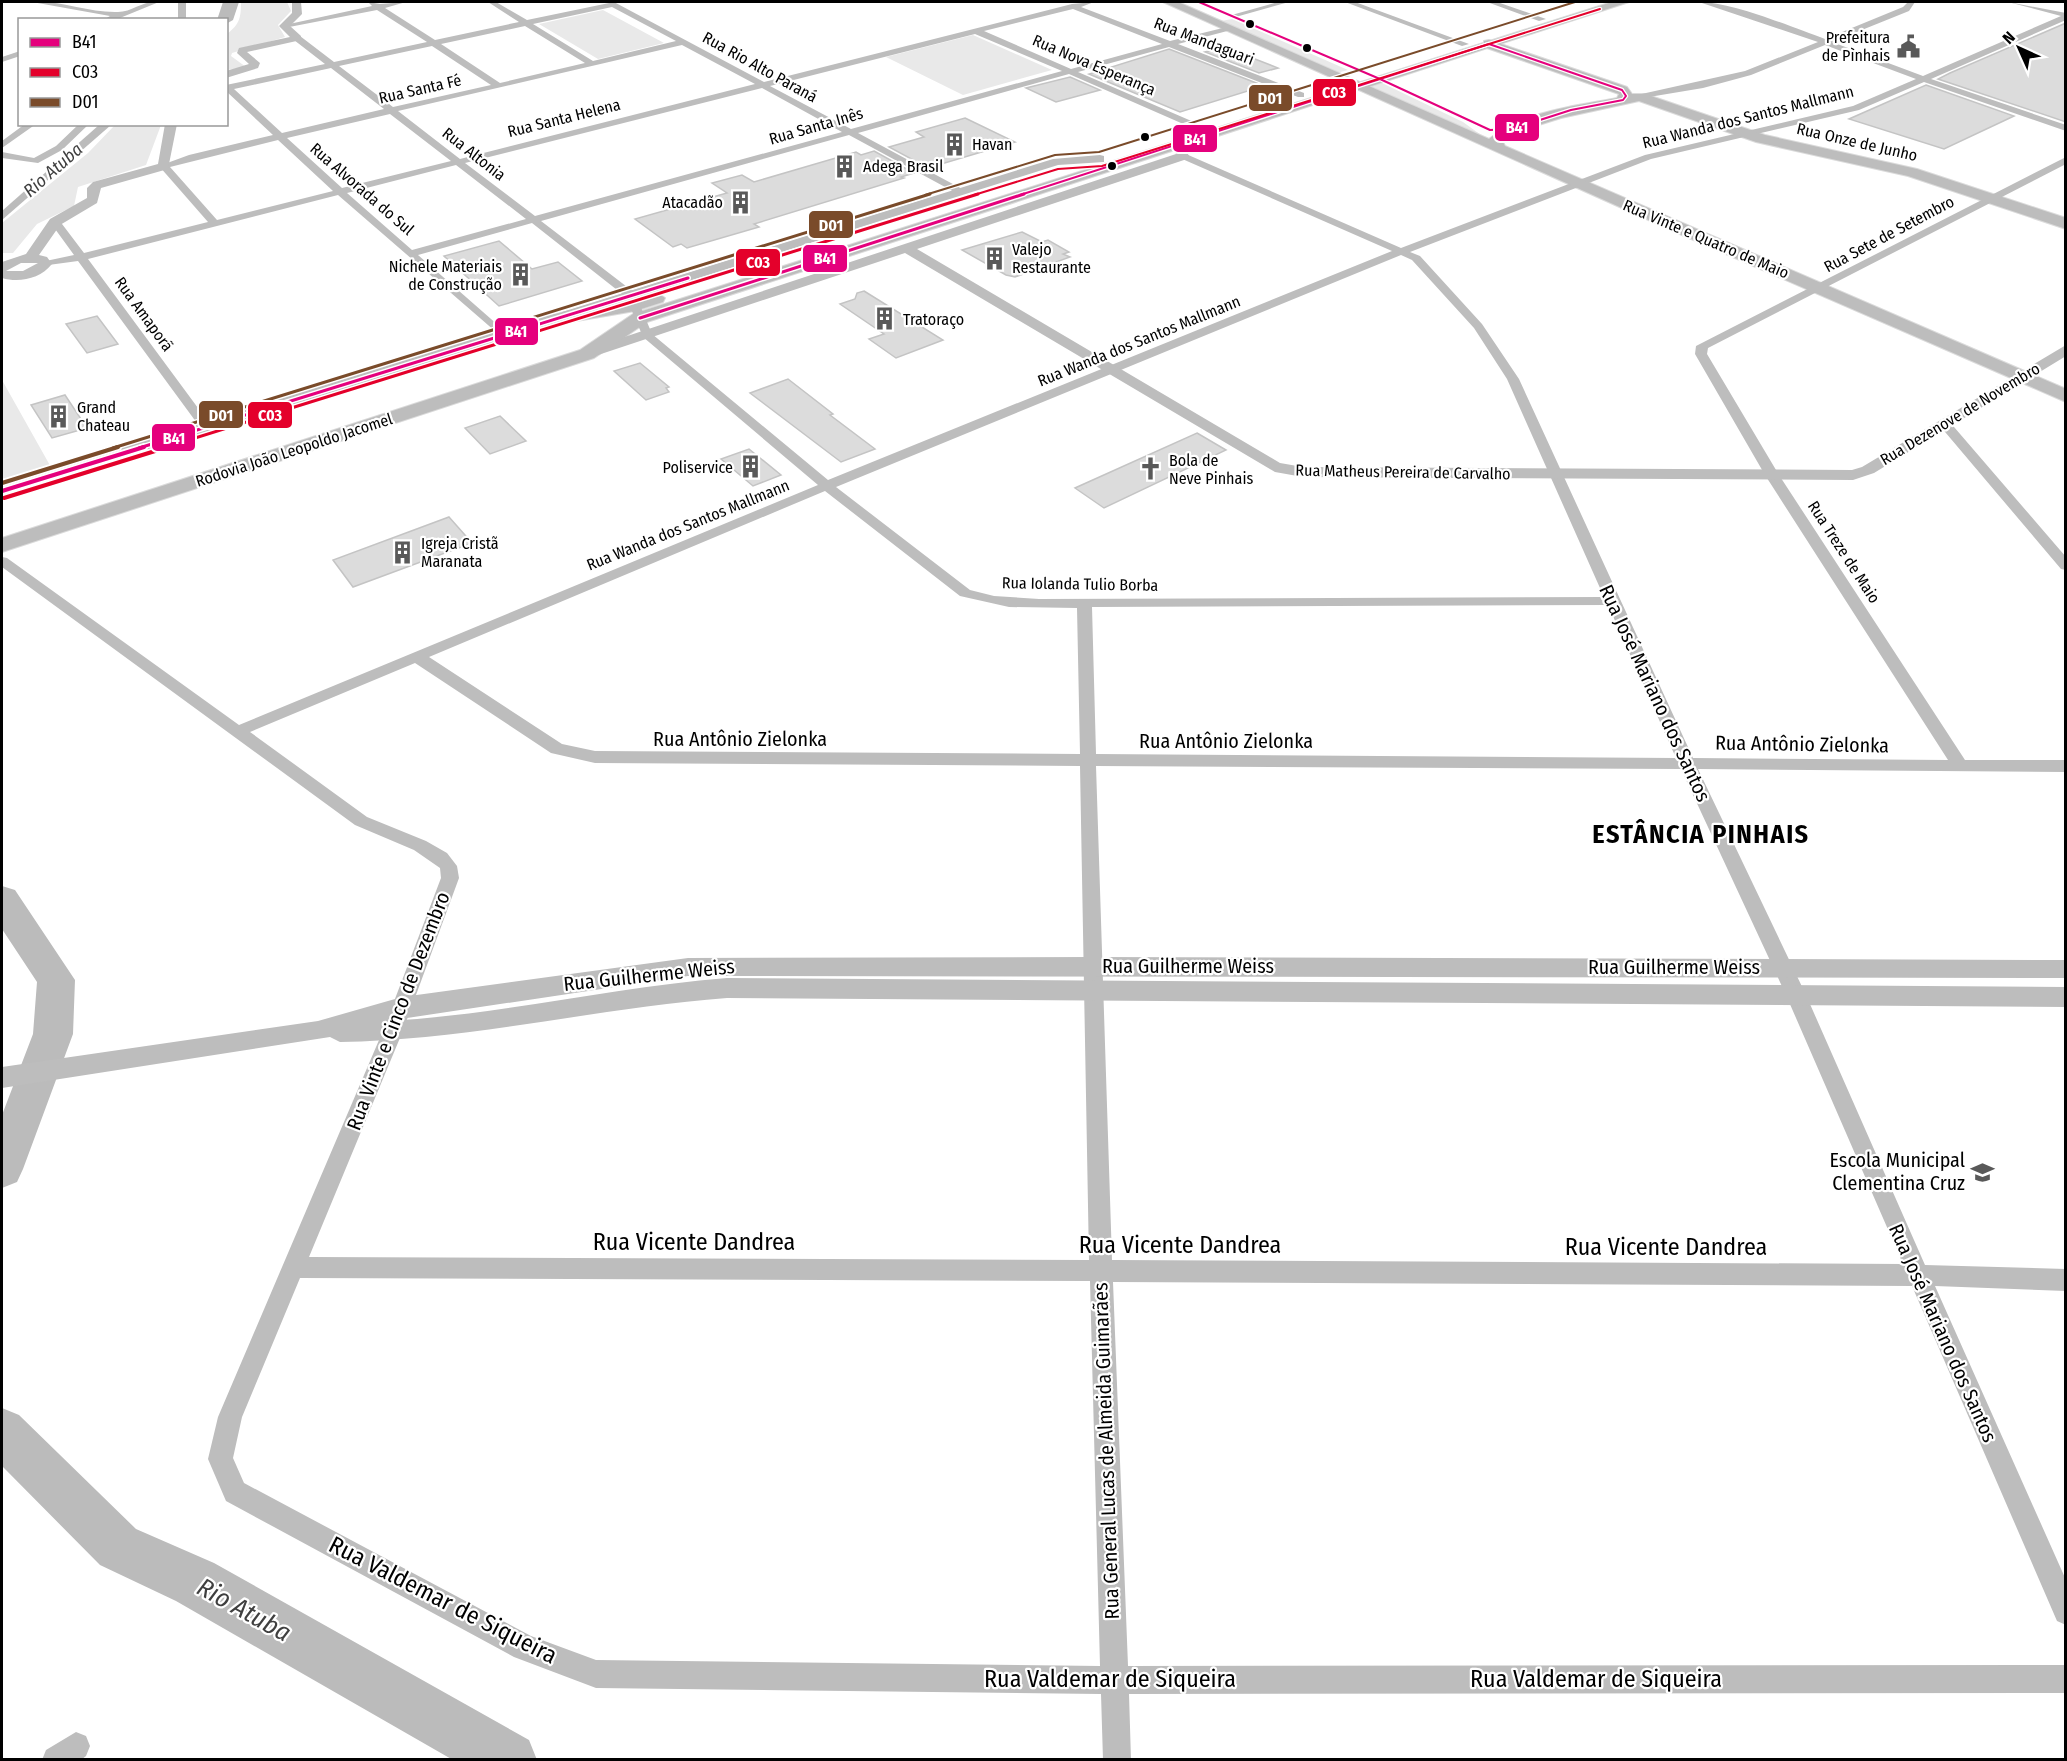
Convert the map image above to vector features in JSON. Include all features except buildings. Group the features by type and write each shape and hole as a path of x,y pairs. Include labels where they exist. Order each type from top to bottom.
{"highway":[{"name":"Rodovia João Leopoldo Jacomel","path":"2,491 550,320 638,313 1180,150 1465,44 1598,2"},
{"name":"Rodovia João Leopoldo Jacomel","path":"2,545 586,354 638,313 1100,159 1301,95 1489,45 1623,2"}],"main road":[{"path":"1168,2 1213,21 1230,22 1364,80"},
{"path":"1199,2 1230,22 1480,128 1512,129 1571,110 1640,96"},
{"path":"1489,45 1623,90 1626,96 1623,100"},
{"name":"Rua Vinte e Quatro de Maio","path":"1364,80 1500,149 2066,396"},
{"name":"Rua Onze de Junho","path":"1640,96 1748,134 1904,170 2066,224"},
{"path":"1500,149 1495,141 1512,129"}],"street":[{"path":"36,2 120,15"},
{"path":"113,18 155,2"},
{"path":"182,2 182,18"},
{"path":"284,26 297,14 296,2"},
{"path":"284,26 375,4 403,2"},
{"path":"491,2 593,64"},
{"name":"Rua Mandaguari","path":"1062,2 1301,95"},
{"name":"Rua Santa Helena","path":"45,264 215,224 1091,2"},
{"name":"Rua Santa Inês","path":"413,253 1168,43 1285,2"},
{"path":"1349,2 1465,44"},
{"path":"1491,2 1542,19"},
{"path":"1702,2 1769,21 2066,128"},
{"path":"1640,96 1703,85 1748,73 1906,9 1912,2"},
{"path":"2011,2 2066,16"},
{"path":"228,88 528,24 611,3"},
{"name":"Rua Rio Alto Paraná","path":"611,3 961,192"},
{"path":"375,4 499,86"},
{"name":"Rua Wanda dos Santos Mallmann","path":"236,732 827,486 1116,370 1400,252 1648,157 1856,108 2066,16"},
{"path":"284,26 297,38"},
{"name":"Rua Nova Esperança","path":"976,31 1200,128"},
{"path":"228,74 254,66 255,63 242,53 243,51 297,38"},
{"name":"Rua Altonia","path":"297,38 394,110 533,221 638,313"},
{"name":"Rua Santa Fé","path":"164,166 280,136 684,42"},
{"path":"2,60 18,54"},
{"name":"Rua Alvorada do Sul","path":"228,89 340,192 413,253 503,335"},
{"path":"2,145 29,126"},
{"path":"2,155 35,162 59,148 83,126"},
{"path":"164,166 171,126"},
{"name":"Rodovia João Leopoldo Jacomel","path":"638,313 907,248 1180,150"},
{"name":"Rua José Mariano dos Santos","path":"1180,150 1416,258 1478,326 1513,379 1559,475 1687,764 1796,995 2066,1612"},
{"path":"2,162 12,157"},
{"name":"Rodovia João Leopoldo Jacomel","path":"638,313 961,192 1057,162 1100,159"},
{"name":"Rua Sete de Setembro","path":"1701,354 1702,346 1710,340 1820,287 2066,160"},
{"path":"3,270 30,258 55,222 93,200 93,188 97,185 164,166"},
{"path":"164,166 215,224"},
{"name":"Rua Amaporã","path":"55,222 206,427"},
{"name":"Rua Matheus Pereira de Carvalho","path":"907,248 1116,370 1275,467 1303,472 1853,476"},
{"path":"3,270 32,273 45,264 42,260 30,258"},
{"name":"Rua Iolanda Tulio Borba","path":"638,313 827,486 965,593 981,599 1003,602 1084,603 1613,601"},
{"name":"Rua Dezenove de Novembro","path":"1853,476 1868,470 2066,349"},
{"name":"Rua Treze de Maio","path":"1701,354 1772,475 1961,766"},
{"path":"1944,423 2066,566"},
{"name":"Rua Vinte e Cinco de Dezembro","path":"2,561 361,821 428,850 449,866 450,878 392,1033 230,1417 220,1459"},
{"name":"Rua General Lucas de Almeida Guimarães","path":"1084,603 1086,762 1117,1760"},
{"name":"Rua Antônio Zielonka","path":"416,656 557,749 595,757 1086,762 2066,766"},
{"name":"Rua Guilherme Weiss","path":"2,1078 318,1031 402,1007 687,967 2066,969"},
{"name":"Rua Guilherme Weiss","path":"318,1031 392,1033 686,990 1093,990 2066,997"},
{"name":"Rua Vicente Dandrea","path":"294,1267 1917,1275 2066,1280"},
{"name":"Rua Valdemar de Siqueira","path":"220,1459 235,1492 524,1647 596,1674 1113,1680 2066,1679"}],"shaded area":[{"path":"241,2 287,2 291,11 278,25 285,37 232,53 231,56 246,67 228,70 228,33 235,27 241,12"},
{"path":"603,10 664,43 598,59 539,24"},
{"path":"1232,19 1348,70 1337,73 1221,21"},
{"path":"973,35 1052,70 963,95 886,57"},
{"path":"1382,83 1463,122 1481,135 1369,87"},
{"path":"114,126 161,126 146,165 78,187 74,206 37,224 13,253 2,253 2,223 88,153"},
{"path":"2,380 52,469 2,485"}],"water":[{"path":"98,126 110,126 2,220 2,211"}],"waterway":[{"name":"Rio Atuba","path":"226,18 231,2"},
{"name":"Rio Atuba","path":"2,900 56,980 53,1034 2,1169"},
{"name":"Rio Atuba","path":"2,1432 118,1547 195,1582 509,1760"}],"transit line":[{"name":"B41","path":"1199,2 1380,79"},
{"name":"D01","path":"2,483 1055,155 1099,152 1575,2"},
{"name":"C03","path":"4,498 1058,169 1102,166 1600,9"},
{"name":"B41","path":"1489,44 1622,90 1626,96 1623,100 1571,110 1512,129 1490,130 1380,79 1489,44"},
{"name":"B41","path":"640,318 1380,79"},
{"name":"B41","path":"2,491 688,278"}],"place":[{"name":"Prefeitura de Pìnhais","path":"1908,46"},
{"name":"Havan","path":"954,144"},
{"name":"Adega Brasil","path":"845,166"},
{"name":"Atacadão","path":"741,202"},
{"name":"Valejo Restaurante","path":"994,258"},
{"name":"Nichele Materiais de Construção","path":"520,275"},
{"name":"Tratoraço","path":"885,319"},
{"name":"Grand Chateau","path":"59,416"},
{"name":"Poliservice","path":"751,467"},
{"name":"Bola de Neve Pinhais","path":"1151,469"},
{"name":"Igreja Cristã Maranata","path":"403,552"},
{"name":"Escola Municipal Clementina Cruz","path":"1983,1172"}],"district":[{"name":"ESTÂNCIA PINHAIS","path":"1701,834"}]}
